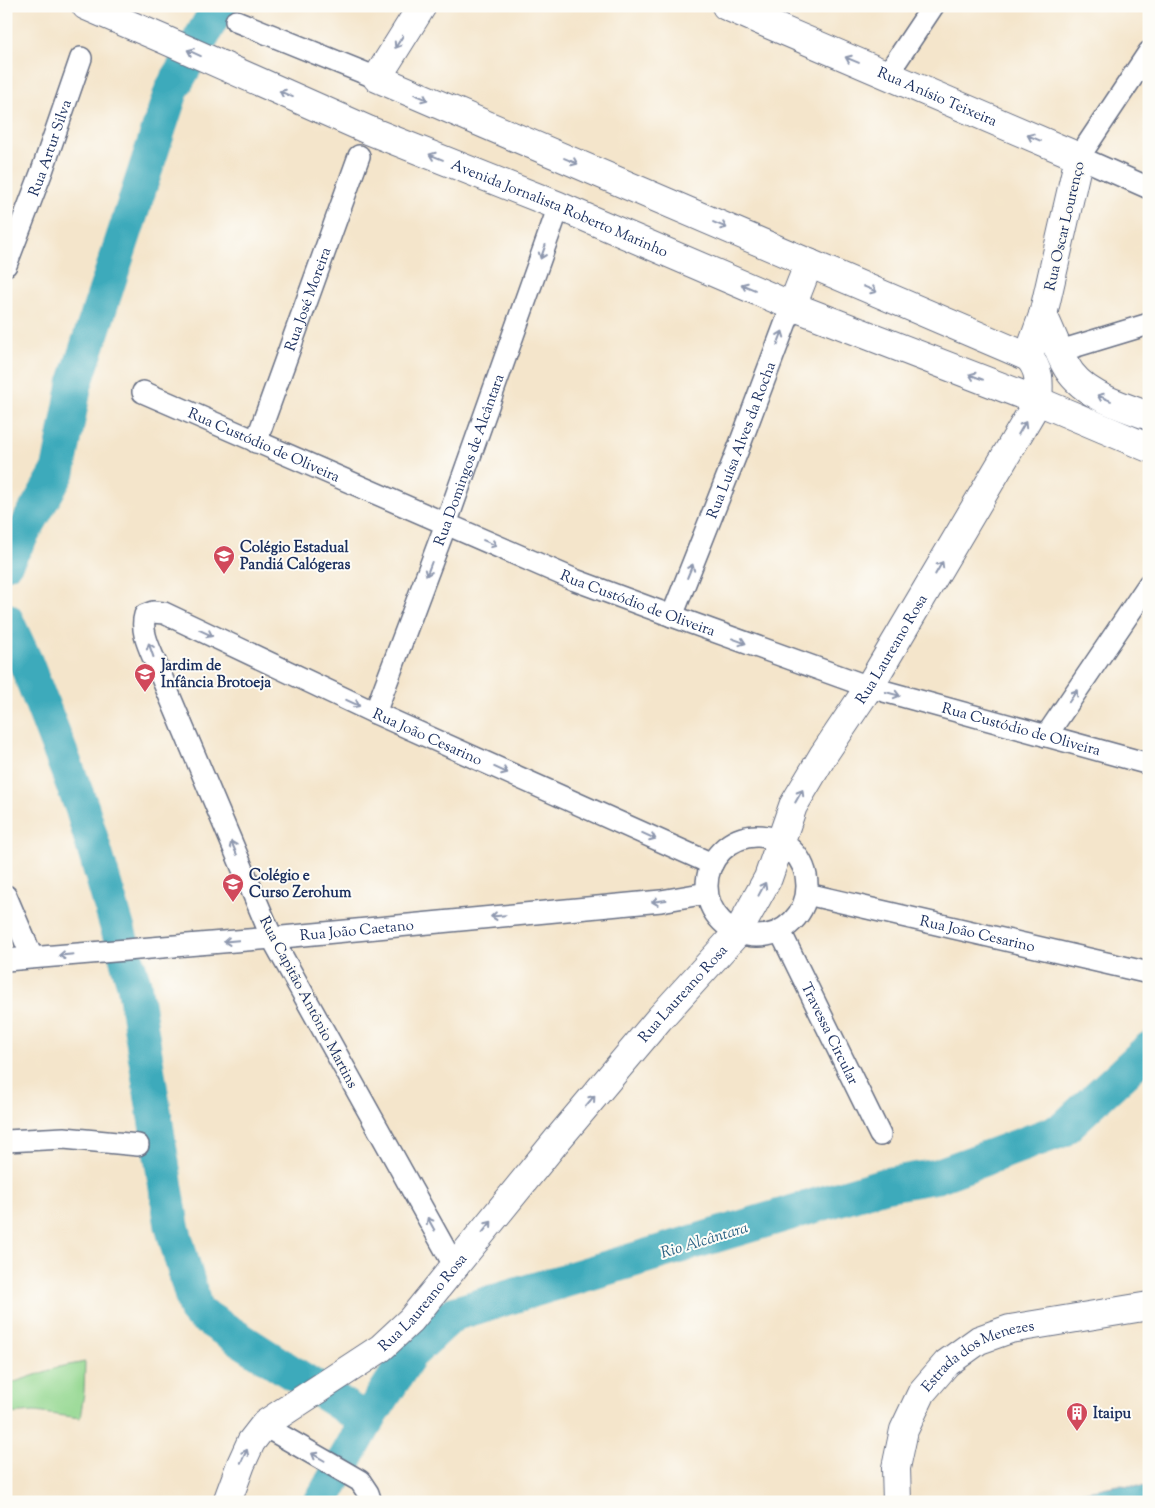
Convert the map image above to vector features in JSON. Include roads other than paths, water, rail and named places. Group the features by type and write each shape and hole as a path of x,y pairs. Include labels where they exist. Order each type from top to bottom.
{"main road":[{"name":"Avenida Jornalista Roberto Marinho","path":"86,6 368,130 559,206 792,306 1038,401 1149,448"},
{"path":"422,6 376,78 1028,357 1038,372 1038,401"},
{"name":"Rua Anísio Teixeira","path":"726,6 1079,158"},
{"name":"Rua Oscar Lourenço","path":"1028,357 1044,315 1079,158"},
{"name":"Rua Luísa Alves da Rocha","path":"792,306 809,263"},
{"path":"1044,315 1066,365 1077,381 1092,392 1149,416"},
{"name":"Rua Laureano Rosa","path":"227,1502 251,1442 265,1424 381,1348 411,1320 564,1131 659,1019 738,932 768,878 793,806 824,754 869,687 1038,401"},
{"name":"Estrada dos Menezes","path":"897,1502 896,1468 904,1430 922,1392 947,1363 979,1340 1010,1329 1149,1306"}],"street":[{"path":"887,75 933,6"},
{"path":"236,21 376,78"},
{"name":"Rua Oscar Lourenço","path":"1079,158 1149,52"},
{"name":"Rua Artur Silva","path":"6,265 42,171 81,58"},
{"name":"Rua José Moreira","path":"256,442 359,156"},
{"name":"Rua Anísio Teixeira","path":"1079,158 1149,188"},
{"name":"Rua Domingos de Alcântara","path":"375,713 446,524 559,206"},
{"name":"Rua Luísa Alves da Rocha","path":"672,616 792,306"},
{"path":"1060,351 1149,324"},
{"name":"Rua Custódio de Oliveira","path":"144,392 575,580 672,616 869,687 1149,764"},
{"path":"1046,736 1149,584"},
{"name":"Rua João Cesarino","path":"145,615 153,612 164,613 375,713 712,864"},
{"name":"Rua Capitão Antônio Martins","path":"145,615 143,622 145,632 156,664 272,938 455,1267"},
{"path":"755,835 782,841 799,856 806,873 807,894 796,919 780,931 754,936 728,927 712,908 707,893 707,881 712,864 723,849 737,839 755,835"},
{"name":"Rua João Caetano","path":"6,960 272,938 661,901 707,893"},
{"name":"Rua João Cesarino","path":"807,894 1149,972"},
{"path":"6,896 32,957"},
{"name":"Travessa Circular","path":"780,931 880,1136"},
{"path":"6,1141 64,1138 138,1145"},
{"path":"275,1432 360,1481 368,1493 371,1502"}],"water":[{"path":"1119,1485 1148,1487 1145,1502 1075,1502 1081,1492"}],"waterway":[{"path":"6,562 58,472 75,384 172,89 219,6"},
{"path":"6,620 26,663 82,808 134,984 172,1226 196,1311 367,1421"},
{"name":"Rio Alcântara","path":"321,1502 367,1421 410,1354 453,1314 884,1185 937,1176 1062,1130 1149,1049"}],"place":[{"name":"Colégio Estadual Pandiá Calógeras","path":"224,575"},
{"name":"Jardim de Infância Brotoeja","path":"145,693"},
{"name":"Colégio e Curso Zerohum","path":"233,903"},
{"name":"Itaipu","path":"1077,1432"}]}
